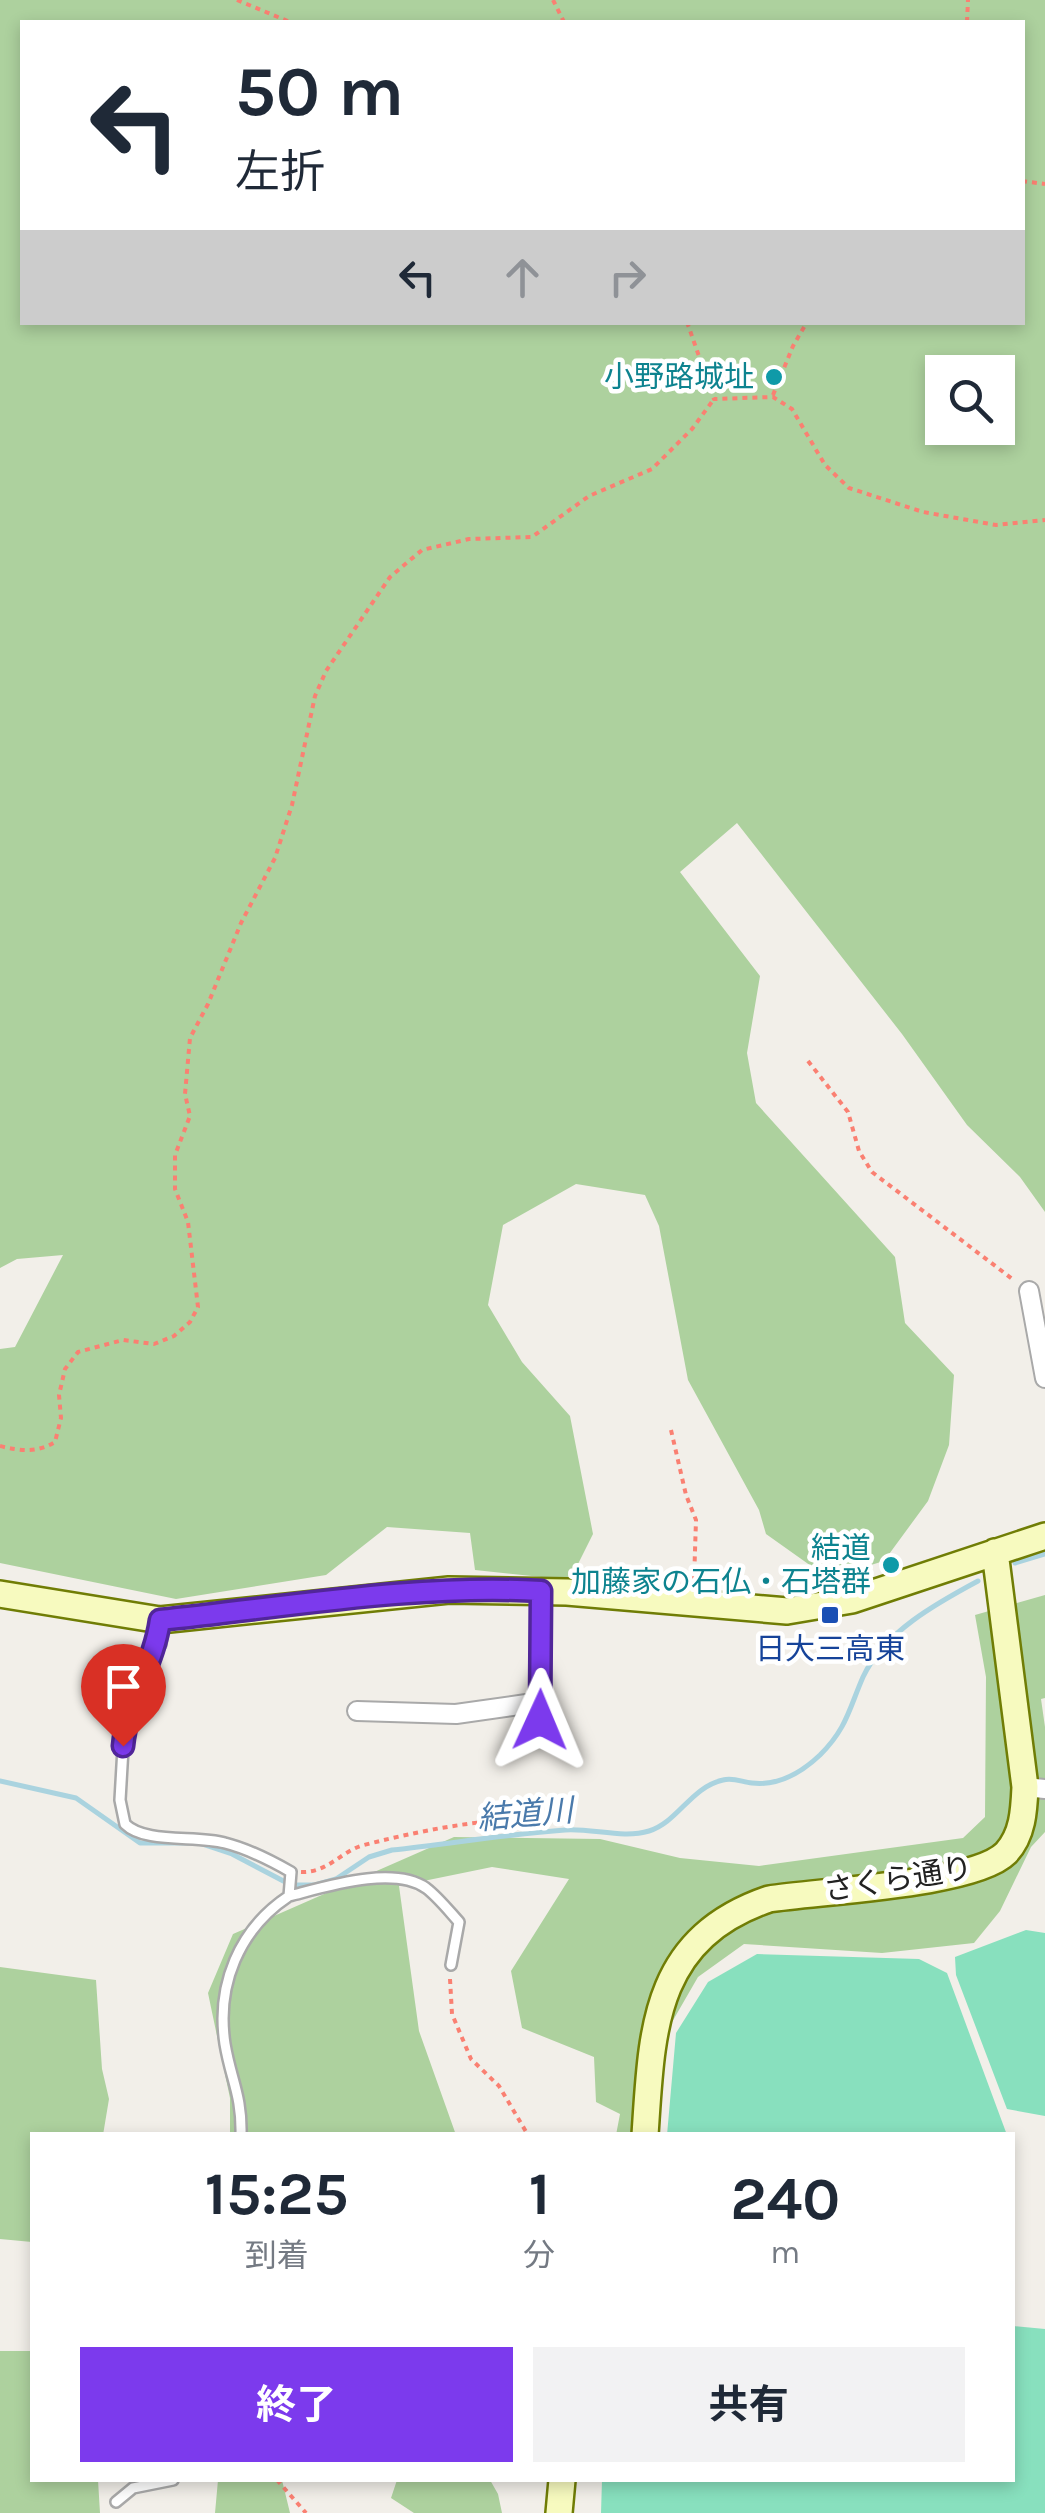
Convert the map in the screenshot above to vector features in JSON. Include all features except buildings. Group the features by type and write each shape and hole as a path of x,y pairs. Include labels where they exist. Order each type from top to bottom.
{"street":[{"path":"1029,1291 1045,1378"},
{"path":"0,1594 158,1631 390,1594 449,1590 541,1591 766,1611 852,1600 1045,1536"},
{"name":"さくら通り","path":"644,2132 653,2029 660,2000 684,1958 705,1936 749,1906 769,1900 980,1868 1002,1856 1016,1838 1035,1788 995,1552"},
{"path":"357,1711 540,1711 541,1591"},
{"path":"559,2513 562,2482"}],"lane":[{"path":"158,1631 124,1731 120,1800 125,1824 141,1835 223,1842 262,1856 291,1874 289,1894"},
{"path":"242,2132 241,2098 225,2043 224,1990 229,1968 250,1934 289,1894 380,1879 407,1880 426,1888 459,1922 451,1965"},
{"path":"116,2502 132,2488 163,2482"}],"path":[{"path":"237,0 285,20"},
{"path":"688,325 714,399"},
{"path":"773,396 804,325"},
{"path":"714,399 773,396 792,408 824,465 849,488 923,512 996,525 1045,520"},
{"path":"0,1446 19,1451 44,1449 54,1442 61,1418 58,1395 65,1369 78,1352 123,1340 154,1344 174,1336 190,1322 198,1308 188,1222 176,1188 174,1155 190,1116 185,1094 190,1038 274,858 292,805 314,696 364,614 390,577 422,550 469,539 532,538 588,496 652,469 692,429 714,399"},
{"path":"808,1061 848,1112 859,1151 872,1172 1029,1291"},
{"path":"671,1430 696,1520 692,1604"},
{"path":"291,1874 318,1870 358,1846 428,1829 508,1817 573,1817"},
{"path":"451,1965 452,2014 471,2060 498,2086 526,2132"},
{"path":"279,2482 306,2513"}],"green space":[{"path":"0,0 1045,0 1045,1212 1020,1177 967,1125 902,1034 737,823 680,872 760,976 747,1053 756,1103 895,1257 905,1323 954,1375 949,1445 928,1501 884,1561 828,1578 766,1534 759,1510 688,1380 659,1226 645,1195 576,1184 503,1225 488,1305 522,1362 570,1416 593,1534 570,1580 475,1570 470,1533 387,1527 326,1575 176,1599 0,1563 0,1349 15,1347 63,1255 17,1259 0,1268"},
{"path":"1045,1595 1045,1698 1041,1699 1045,1727 1045,1832 1031,1847 1000,1911 974,1943 882,1953 744,1944 698,1977 668,2029 658,2132 617,2132 620,2114 596,2102 594,2057 522,2028 511,1971 569,1879 492,1867 399,1886 419,2031 455,2132 230,2132 230,2098 208,1993 233,1934 454,1837 600,1839 680,1858 759,1866 963,1838 985,1817 986,1677 975,1615"},
{"path":"1026,1930 1045,1933 1045,2116 1007,2109 956,1975 955,1957"},
{"path":"757,1954 919,1959 947,1973 1006,2132 667,2132 676,2033 708,1982"},
{"path":"0,1967 96,1980 102,2069 109,2099 104,2132 30,2132 30,2242 0,2239"},
{"path":"1015,2326 1045,2329 1045,2513 601,2513 602,2482 1015,2482"},
{"path":"0,2351 30,2351 30,2482 98,2482 100,2513 0,2513"},
{"path":"218,2482 282,2482 290,2513 215,2513"},
{"path":"396,2482 491,2482 502,2513 414,2513 391,2498"}],"waterway":[{"name":"結道川","path":"1015,1563 1045,1554"},
{"name":"結道川","path":"0,1781 76,1798 140,1843 199,1843 232,1854 291,1885 315,1885 336,1879 369,1857 392,1850 565,1830 618,1834 649,1831 712,1784 730,1779 771,1782 805,1767 836,1736 863,1677 884,1646 929,1609 978,1581"}],"place":[{"name":"小野路城址","path":"774,377"},
{"name":"結道 加藤家の石仏・石塔群","path":"891,1565"},
{"name":"日大三高東","path":"830,1615"}],"route":[{"path":"123,1746 129,1714 157,1642 160,1620 449,1590 541,1591 540,1720"}]}
